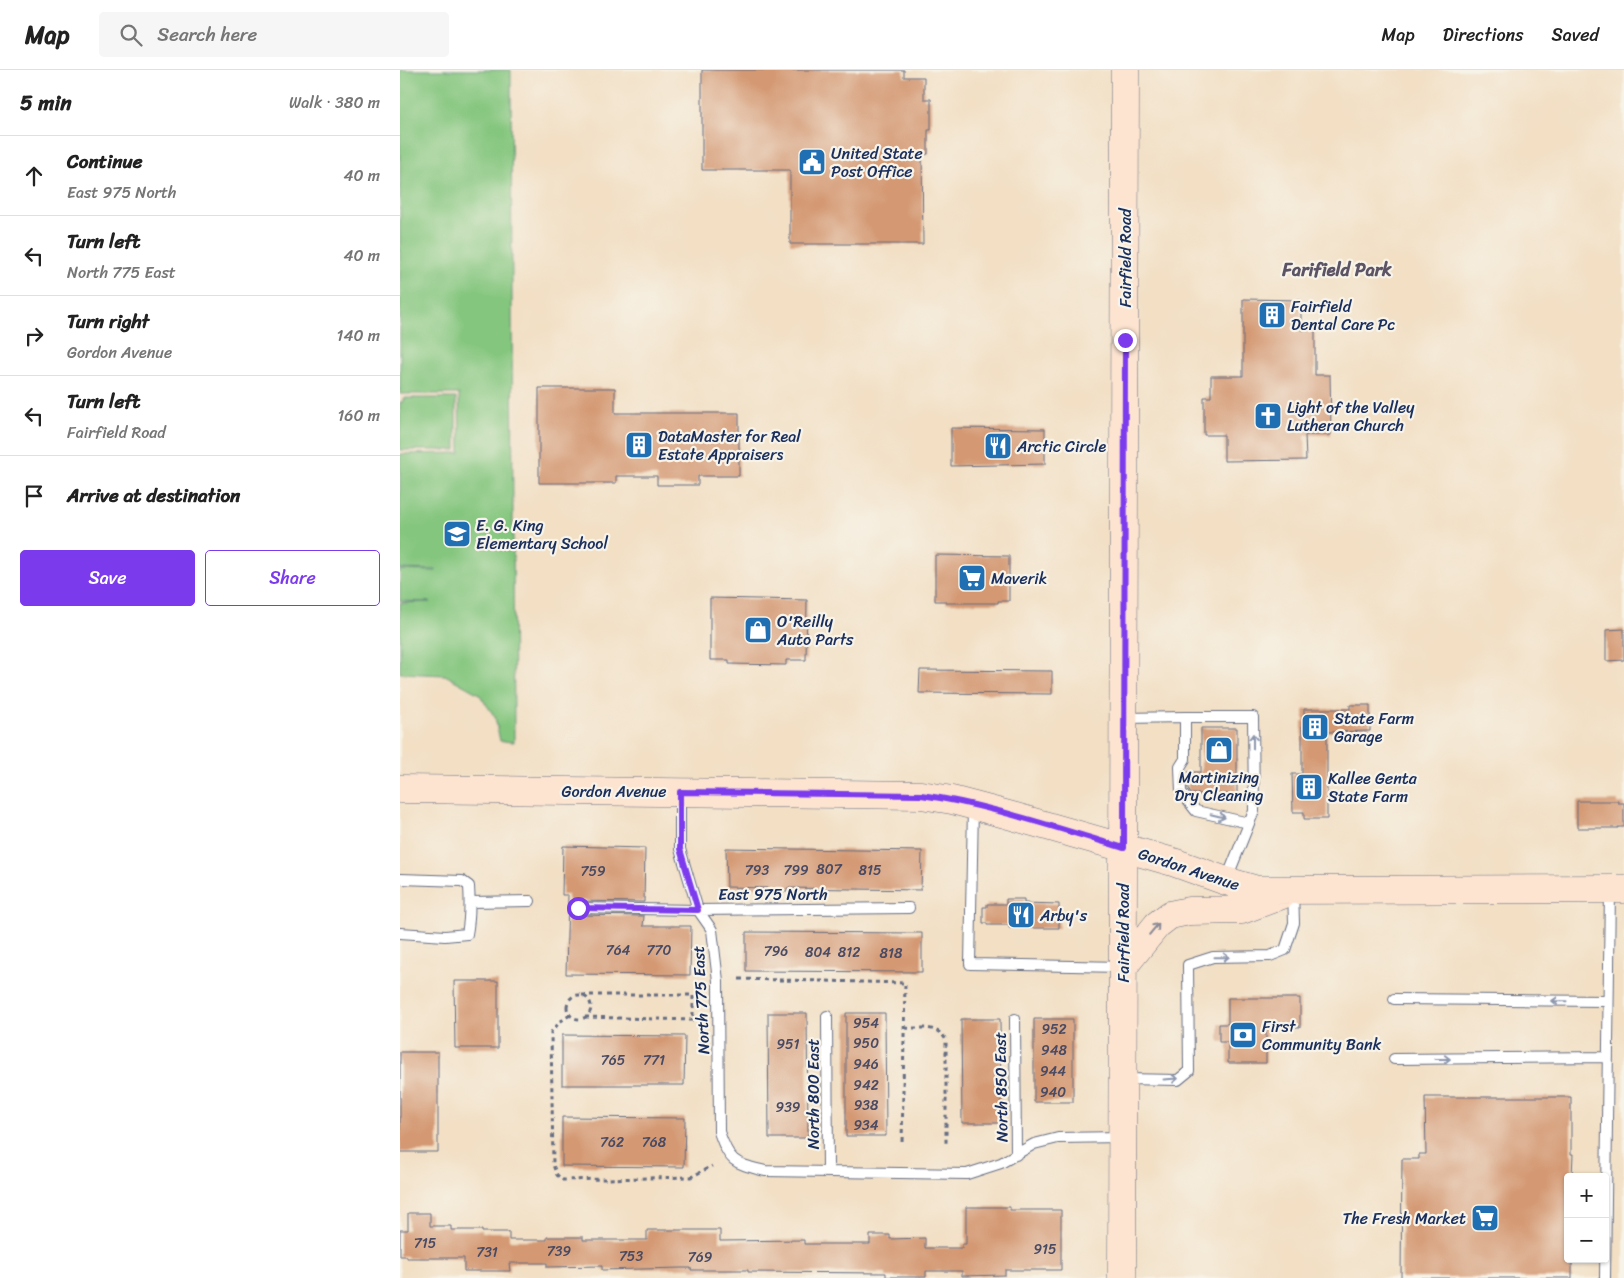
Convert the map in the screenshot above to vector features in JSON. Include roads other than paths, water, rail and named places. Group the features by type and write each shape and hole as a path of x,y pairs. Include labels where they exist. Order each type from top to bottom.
{"main road":[{"name":"Fairfield Road","path":"1122,1278 1125,70"},
{"name":"Gordon Avenue","path":"400,789 901,794 936,797 973,806 1173,862 1226,882 1256,890 1617,889"},
{"path":"1123,967 1157,925 1170,915 1189,911 1242,910 1293,890"}],"lane":[{"path":"1185,717 1185,759 1180,767 1181,792 1196,811 1249,823"},
{"path":"1123,718 1253,717 1254,811 1226,882"},
{"name":"North 775 East","path":"680,792 680,849 698,910 712,930 718,981 719,1132 726,1152 740,1165 765,1170 828,1172"},
{"path":"973,806 970,964 1123,967"},
{"path":"400,879 462,882 469,886 470,902 467,934 445,936 400,933"},
{"path":"1605,1278 1608,1001 1617,889"},
{"path":"1123,1079 1178,1080 1189,1071 1188,965 1213,957 1270,956 1285,950 1294,922 1293,890"},
{"path":"470,902 530,902"},
{"name":"East 975 North","path":"578,908 698,910 909,908"},
{"path":"1394,999 1608,1001"},
{"name":"North 800 East","path":"827,1016 828,1172"},
{"name":"North 850 East","path":"1015,1019 1016,1155"},
{"path":"1394,1059 1608,1057"},
{"path":"828,1172 967,1174 1001,1163 1034,1144 1058,1138 1123,1137"}],"place":[{"name":"United State Post Office","path":"812,162"},
{"name":"Fairfield Dental Care Pc","path":"1272,315"},
{"name":"Light of the Valley Lutheran Church","path":"1268,416"},
{"name":"DataMaster for Real Estate Appraisers","path":"639,445"},
{"name":"Arctic Circle","path":"998,446"},
{"name":"E. G. King Elementary School","path":"457,534"},
{"name":"Maverik","path":"972,578"},
{"name":"O'Reilly Auto Parts","path":"758,630"},
{"name":"State Farm Garage","path":"1315,727"},
{"name":"Martinizing Dry Cleaning","path":"1219,750"},
{"name":"Kallee Genta State Farm","path":"1309,787"},
{"name":"Arby's","path":"1021,915"},
{"name":"First Community Bank","path":"1243,1035"},
{"name":"The Fresh Market","path":"1485,1218"}],"district":[{"name":"Farifield Park","path":"1337,270"}]}
